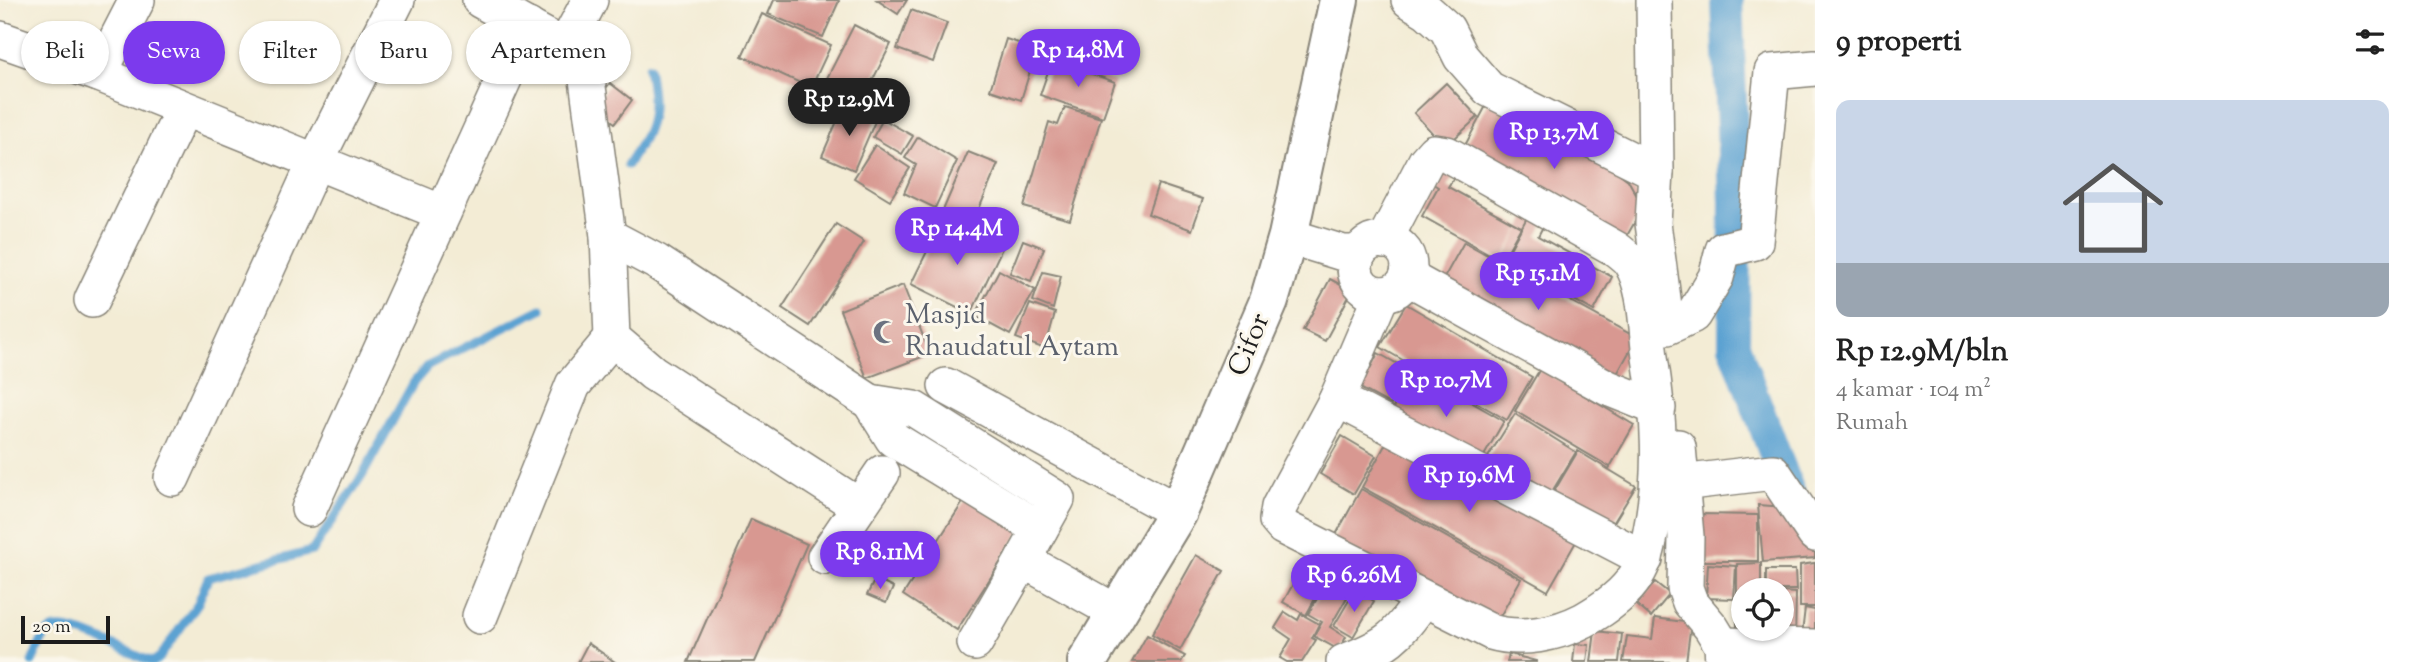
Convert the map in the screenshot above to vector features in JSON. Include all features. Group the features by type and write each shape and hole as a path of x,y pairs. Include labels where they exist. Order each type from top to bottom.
{"street":[{"path":"109,55 137,0"},
{"path":"172,478 316,161 397,0"},
{"path":"480,0 519,21"},
{"path":"579,21 590,0"},
{"name":"Cifor","path":"1087,662 1178,512 1269,301 1288,236 1339,0"},
{"path":"1409,0 1427,11 1447,29 1461,57 1489,89 1656,172"},
{"path":"1654,0 1656,172 1653,223 1667,327 1686,536 1685,588 1690,602 1711,627 1723,654 1815,647"},
{"path":"0,38 21,46"},
{"path":"1667,327 1693,316 1716,277 1723,250 1755,242 1772,72 1815,68"},
{"path":"109,78 443,213"},
{"path":"309,509 502,84"},
{"path":"480,615 573,385 612,338 608,236 588,84"},
{"path":"92,300 183,110"},
{"path":"1288,236 1370,247 1405,254 1408,263 1393,289 1279,507 1278,520 1283,527 1491,632 1509,637 1567,629 1613,600 1635,578 1645,559 1656,507 1660,464 1658,408 1640,285 1630,262 1616,249 1447,154 1434,152 1370,247 1359,282 1366,289 1393,289 1608,388 1658,408"},
{"path":"608,236 657,262 870,402 914,409 1057,499 975,643"},
{"path":"612,338 653,373 859,506"},
{"path":"946,386 1178,512"},
{"path":"1337,399 1645,559"},
{"path":"870,402 893,439 1040,529"},
{"path":"971,487 989,456"},
{"path":"1681,483 1773,472 1815,534"},
{"path":"825,557 882,473"},
{"path":"1023,560 1116,612"},
{"path":"1344,662 1390,641 1405,626 1423,600"}],"building":[{"path":"774,0 839,1 823,37 768,14"},
{"path":"877,0 907,0 898,14"},
{"path":"911,10 947,23 933,62 897,49"},
{"path":"762,14 831,45 811,88 742,56"},
{"path":"854,25 891,44 861,103 824,84"},
{"path":"1006,39 1037,49 1021,100 990,90"},
{"path":"1052,60 1115,82 1103,117 1040,95"},
{"path":"1446,83 1478,117 1445,147 1414,113"},
{"path":"609,84 632,100 615,123 592,106"},
{"path":"1488,102 1628,180 1638,198 1641,211 1624,241 1461,153"},
{"path":"844,105 876,119 854,170 822,156"},
{"path":"1065,107 1101,118 1070,220 1024,207 1049,122 1058,125"},
{"path":"883,119 913,136 902,154 873,137"},
{"path":"918,137 957,161 935,208 904,193 916,165 905,158"},
{"path":"875,145 910,168 890,200 854,178"},
{"path":"968,152 998,164 971,228 941,215"},
{"path":"1440,165 1456,174 1448,187 1521,227 1502,261 1422,216 1438,187 1430,182"},
{"path":"1158,184 1203,199 1192,230 1148,214"},
{"path":"1531,210 1547,219 1538,236 1612,277 1594,311 1504,260"},
{"path":"941,223 971,238 1006,240 971,314 911,284"},
{"path":"836,224 864,242 810,326 782,308"},
{"path":"1023,240 1044,248 1031,281 1010,273"},
{"path":"1464,242 1637,338 1612,383 1439,287"},
{"path":"999,270 1035,290 1010,335 975,316"},
{"path":"1043,272 1061,276 1053,309 1033,301"},
{"path":"1330,279 1352,291 1325,341 1303,330"},
{"name":"Masjid Rhaudatul Aytam","path":"903,285 930,354 867,378 840,310"},
{"path":"1030,304 1055,313 1045,349 1016,338"},
{"path":"1406,304 1532,377 1507,420 1380,347"},
{"path":"1378,353 1410,371 1391,405 1360,388"},
{"path":"1540,369 1634,425 1610,467 1515,411"},
{"path":"1415,370 1504,421 1477,468 1388,416"},
{"path":"1515,414 1576,452 1545,503 1483,465"},
{"path":"1342,436 1376,456 1354,494 1320,474"},
{"path":"1390,436 1577,540 1548,591 1362,487"},
{"path":"1578,451 1636,486 1606,535 1549,500"},
{"path":"1361,489 1521,579 1493,629 1333,540"},
{"path":"967,496 1021,530 957,630 903,595"},
{"path":"1758,505 1786,507 1815,553 1815,558 1763,562"},
{"path":"1699,514 1758,515 1758,561 1699,561"},
{"path":"751,519 807,544 755,662 688,662"},
{"path":"1196,555 1224,571 1180,650 1152,634"},
{"path":"1761,563 1761,578 1737,578 1737,564"},
{"path":"1815,563 1815,607 1800,607 1800,565"},
{"path":"1708,564 1736,566 1735,578 1731,578 1731,599 1706,598"},
{"path":"1337,565 1358,578 1330,627 1346,637 1339,650 1314,636 1322,622 1308,614"},
{"path":"1302,568 1325,581 1306,615 1283,602"},
{"path":"1766,570 1795,570 1796,590 1794,578 1766,578"},
{"path":"875,579 893,588 886,603 867,595"},
{"path":"1655,582 1670,594 1651,617 1637,605"},
{"path":"1355,590 1374,601 1353,637 1334,626"},
{"path":"1796,593 1795,645 1765,643 1794,641"},
{"path":"1805,608 1815,610 1815,643 1801,642"},
{"path":"1285,612 1298,620 1301,614 1319,624 1312,638 1316,640 1302,662 1287,662 1280,658 1291,639 1275,628"},
{"path":"1655,618 1691,623 1686,662 1623,662 1627,636 1652,639"},
{"path":"1595,631 1622,634 1619,662 1591,662"},
{"path":"1147,635 1185,656 1181,662 1132,662"},
{"path":"588,643 615,662 578,662"},
{"path":"1575,644 1589,645 1587,662 1573,662"},
{"path":"1509,654 1536,661 1536,662 1507,662"}],"waterway":[{"path":"1727,0 1735,201 1734,345 1790,494"},
{"path":"627,165 643,139 651,119 652,97 648,67"},
{"path":"32,662 45,635 56,629 83,633 153,662 160,657 198,603 208,578 312,551 362,476 414,382 428,366 541,309"}],"place":[{"name":"Masjid Rhaudatul Aytam","path":"885,332"}]}
